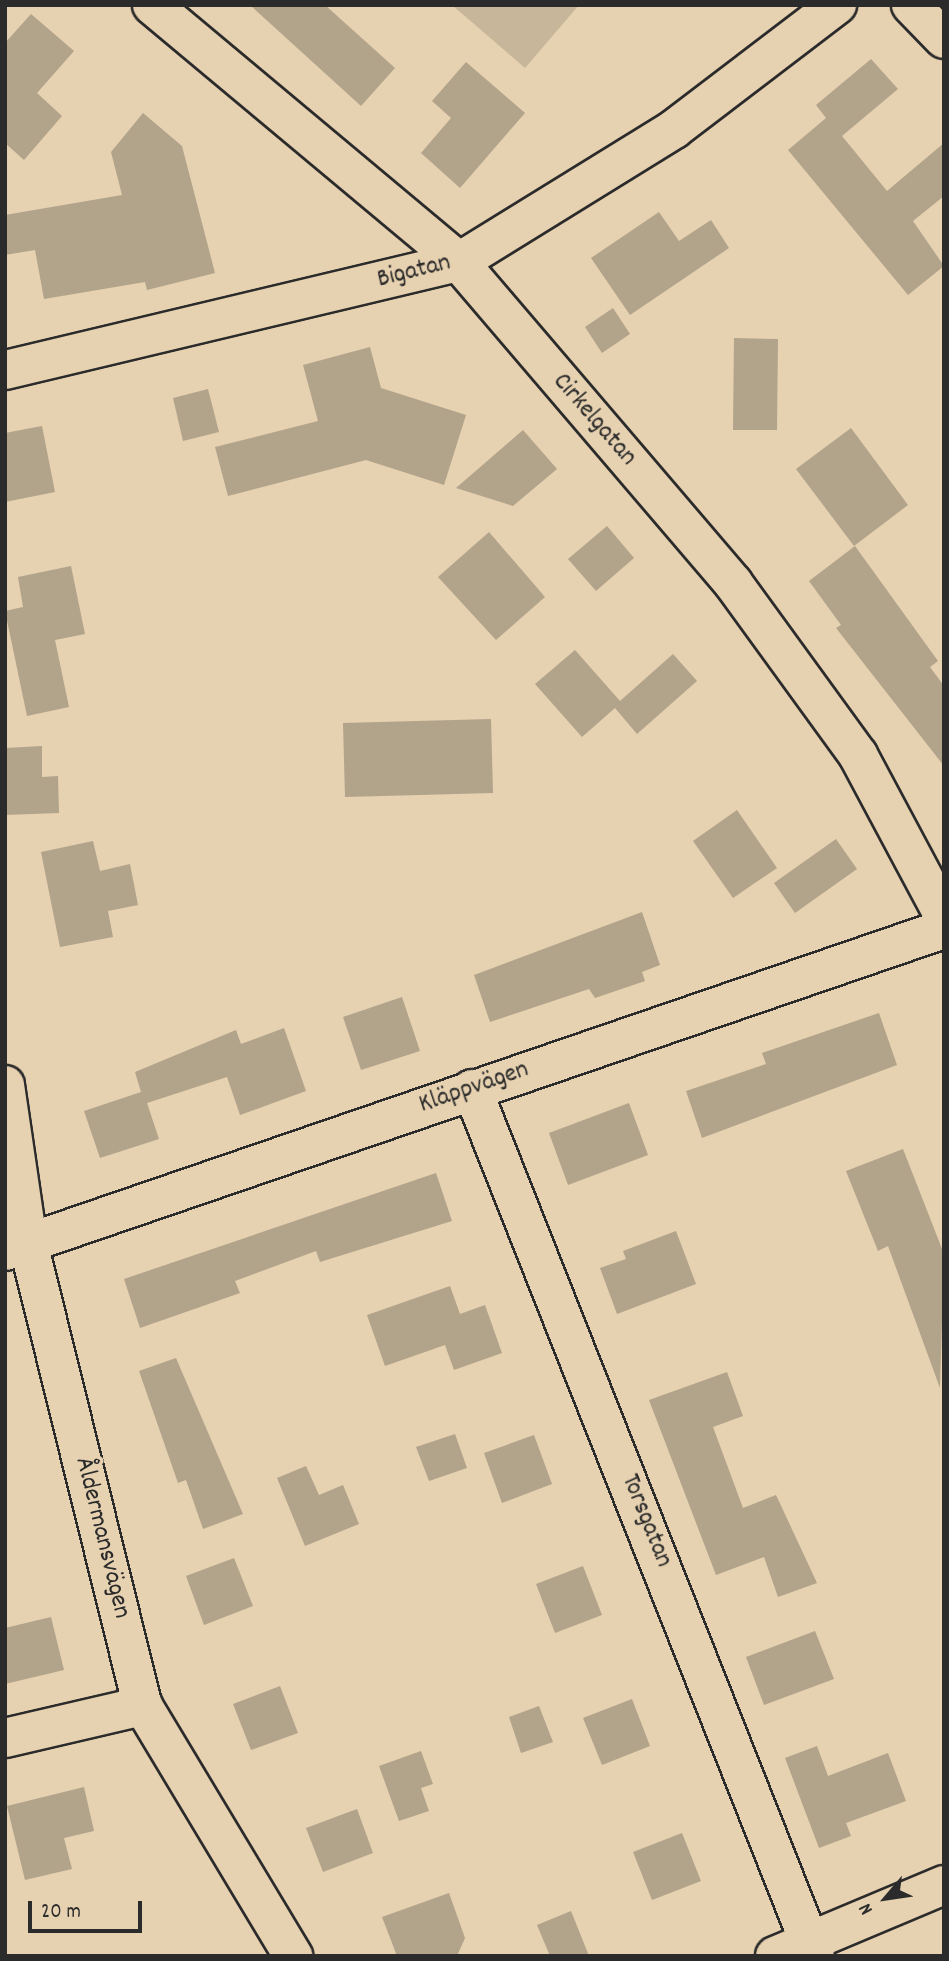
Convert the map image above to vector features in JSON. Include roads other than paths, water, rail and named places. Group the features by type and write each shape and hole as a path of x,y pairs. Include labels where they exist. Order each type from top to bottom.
{"street":[{"name":"Cirkelgatan","path":"152,5 459,262 733,583 858,755 944,916"},
{"name":"Bigatan","path":"5,370 459,262 674,129 837,5"},
{"path":"911,5 944,39"},
{"name":"Kläppvägen","path":"17,1247 944,929"},
{"name":"Åldermansvägen","path":"5,1085 17,1247 144,1706 293,1956"},
{"name":"Torsgatan","path":"472,1089 813,1948"},
{"path":"5,1738 144,1706"},
{"path":"775,1956 813,1948 944,1885"}]}
